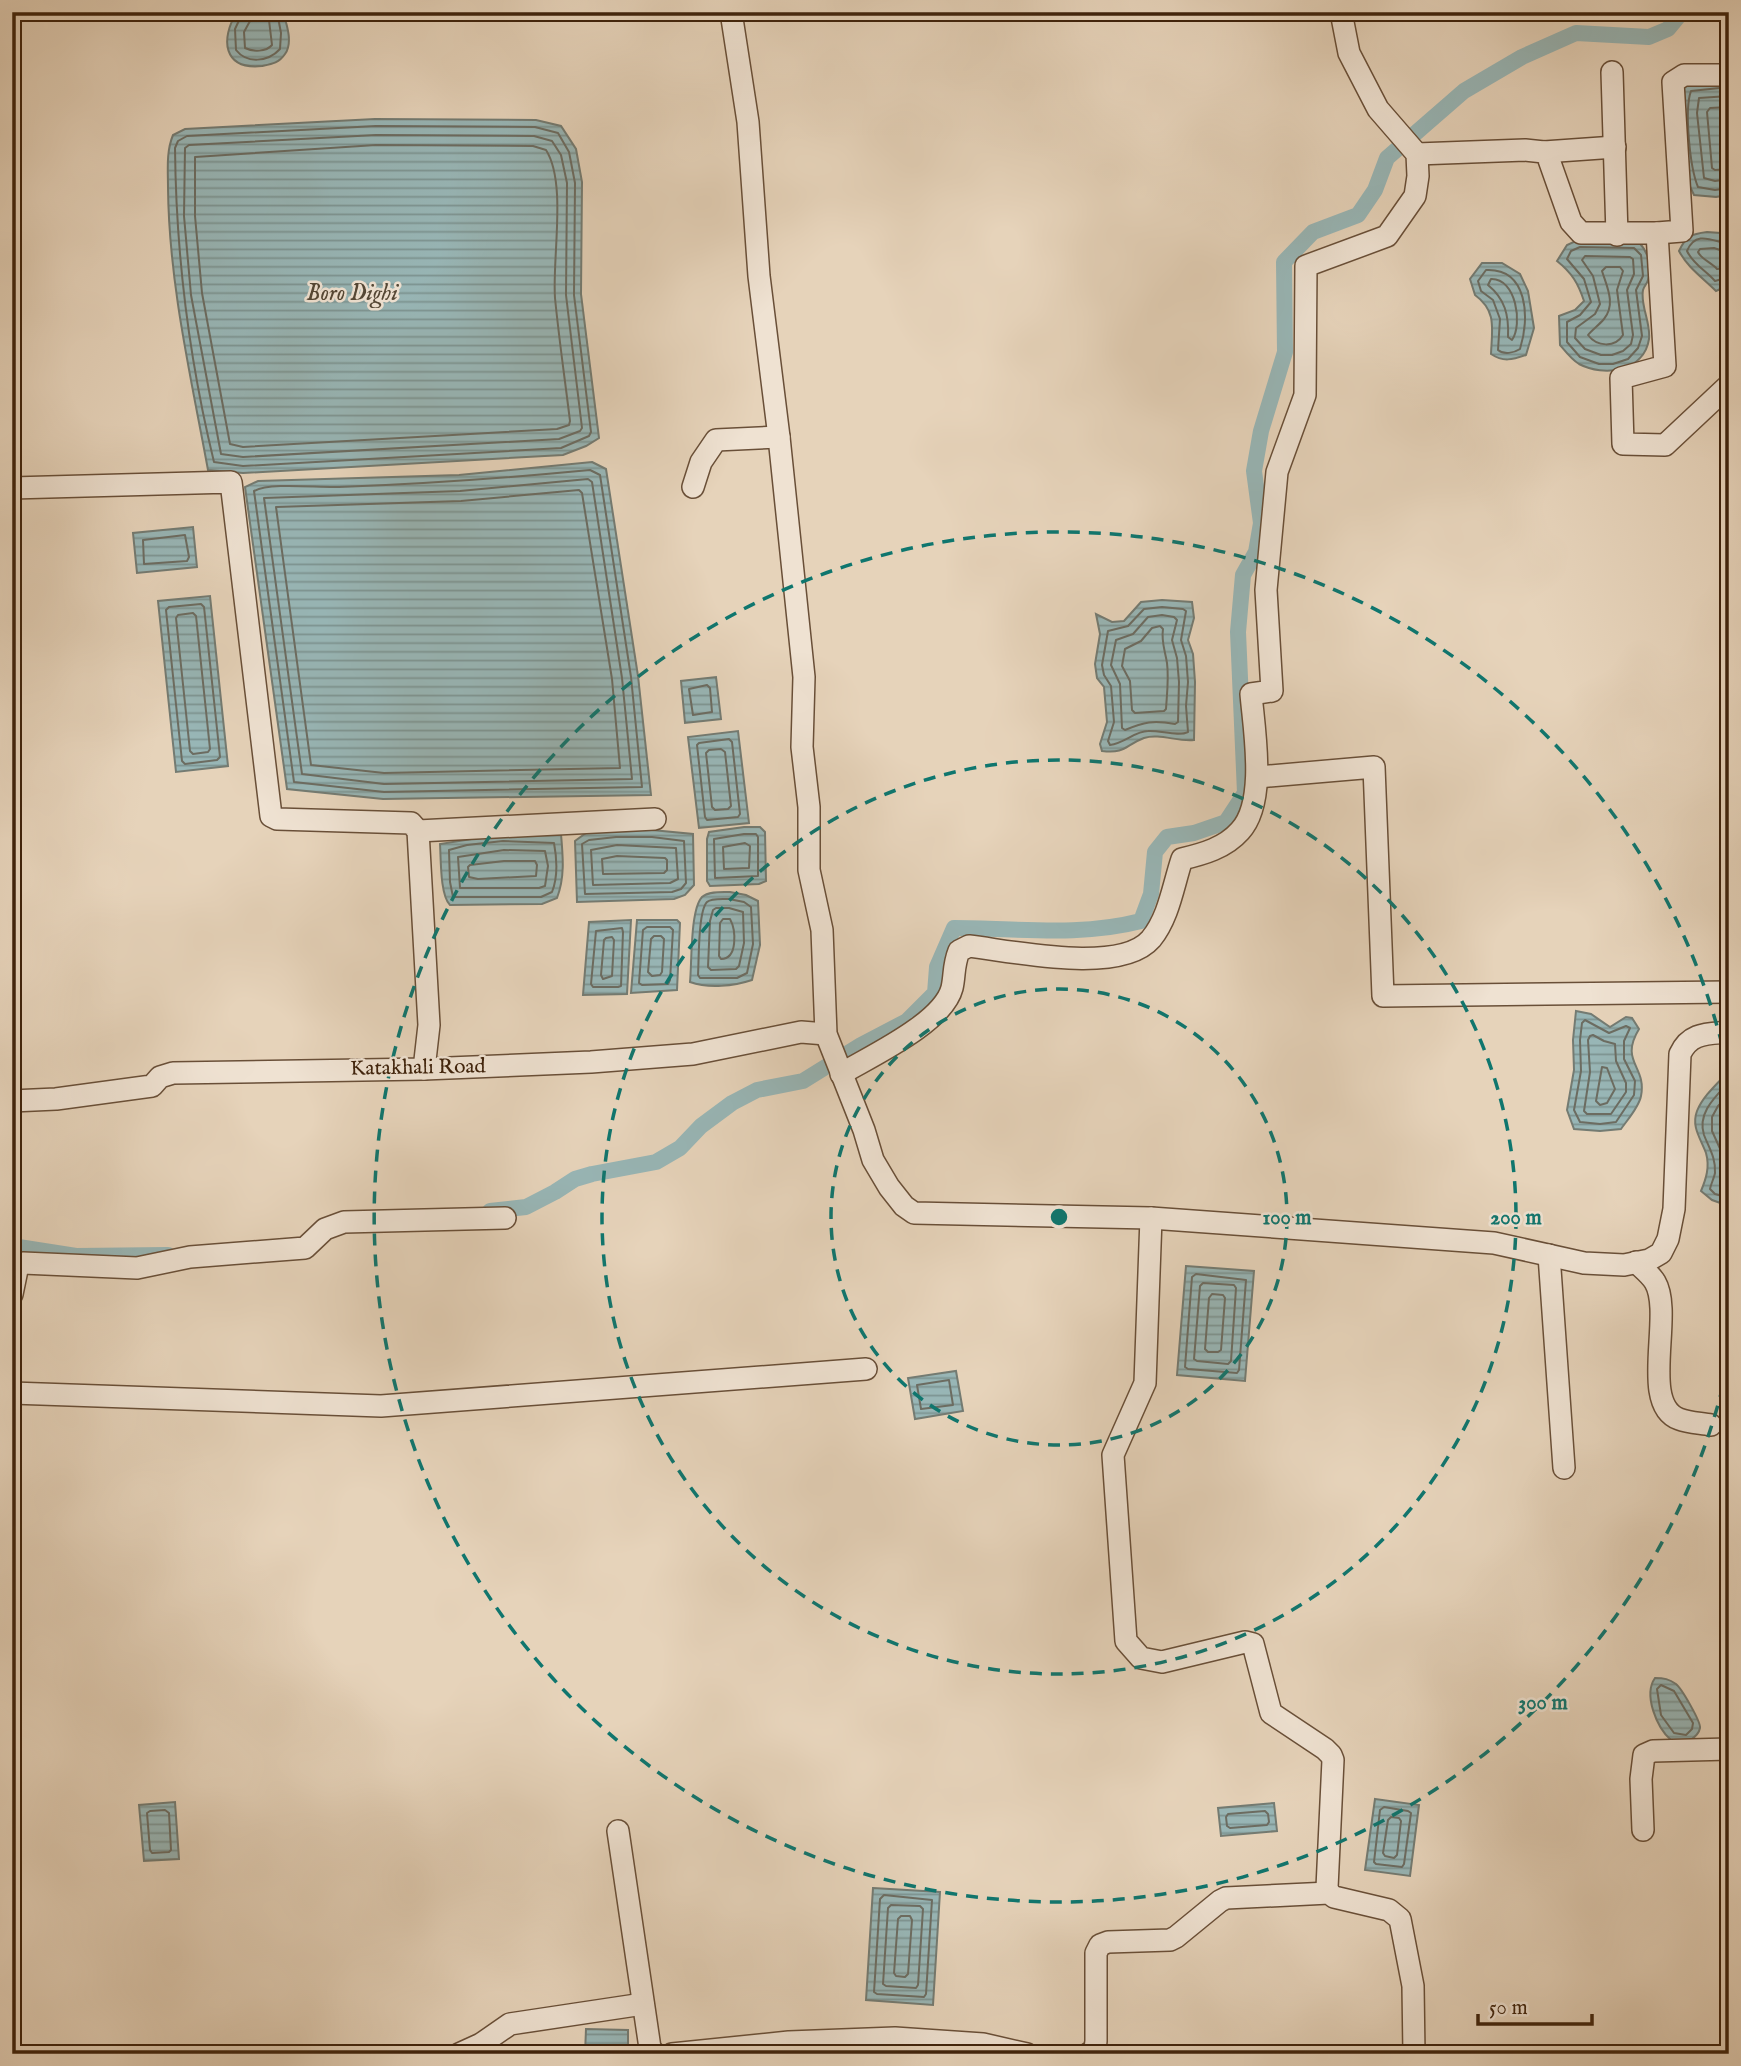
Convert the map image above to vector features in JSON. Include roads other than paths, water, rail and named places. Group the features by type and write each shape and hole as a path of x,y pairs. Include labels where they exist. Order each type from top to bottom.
{"street":[{"path":"731,12 748,122 759,276 804,677 802,747 809,807 809,870 822,930 826,1034 873,1160 904,1206 914,1213 1151,1218 1494,1243 1584,1264 1624,1265 1648,1260 1661,1252 1668,1239 1674,1209 1681,1054 1685,1043 1699,1035 1729,1032"},
{"path":"841,1074 912,1034 938,1011 952,990 953,968 959,951 969,946 1087,959 1114,958 1139,949 1151,939 1163,919 1182,859 1210,852 1241,831 1254,804 1258,777 1251,694 1272,691 1266,590 1277,472 1305,395 1306,266 1387,236 1415,196 1418,176 1417,154 1378,109 1349,53 1342,12"},
{"path":"1612,72 1617,235"},
{"path":"1544,152 1570,222 1581,233 1617,235 1682,231 1673,82 1685,75 1729,75"},
{"path":"1417,154 1525,150 1544,152 1615,147"},
{"path":"1657,233 1665,366 1620,378 1623,444 1665,445 1729,385"},
{"path":"692,487 701,462 716,440 779,437"},
{"path":"12,488 231,482 271,816 277,819 411,823 418,831 429,1025 424,1069"},
{"path":"1258,777 1374,767 1383,996 1729,992"},
{"path":"418,831 655,818"},
{"name":"Katakhali Road","path":"12,1101 56,1099 152,1086 160,1077 173,1073 424,1069 591,1062 694,1054 801,1032 826,1034"},
{"path":"12,1294 18,1265 23,1263 137,1268 190,1257 305,1248 325,1229 344,1222 505,1218"},
{"path":"1151,1218 1145,1383 1113,1455 1126,1641 1141,1658 1162,1662 1245,1642 1253,1644 1271,1713 1331,1755 1333,1760 1326,1888 1334,1897 1389,1910 1400,1919 1413,1986 1414,2054"},
{"path":"1549,1255 1564,1468"},
{"path":"1636,1262 1655,1282 1661,1307 1658,1372 1663,1404 1677,1419 1711,1425"},
{"path":"12,1393 381,1406 866,1369"},
{"path":"1643,1830 1641,1779 1644,1755 1653,1751 1729,1749"},
{"path":"618,1831 650,2048 655,2054"},
{"path":"1088,2054 1095,2049 1096,2041 1096,1952 1100,1945 1108,1942 1170,1940 1226,1898 1329,1893"},
{"path":"459,2054 481,2044 510,2024 643,2004"},
{"path":"681,2053 802,2041 895,2038 983,2044 1027,2054"}],"water":[{"path":"237,12 283,12 289,39 285,54 275,63 262,66 249,66 232,58 228,51 228,32"},
{"path":"1729,81 1729,195 1694,195 1686,178 1682,94 1685,85"},
{"name":"Boro Dighi","path":"375,119 536,120 561,126 576,149 582,182 581,294 599,438 563,455 243,473 208,470 172,259 168,168 173,135 185,129"},
{"path":"1707,232 1721,233 1729,240 1728,276 1722,288 1716,291 1679,251 1690,237"},
{"path":"1578,240 1638,241 1649,259 1650,275 1642,296 1649,339 1646,350 1639,359 1622,369 1611,371 1589,368 1576,362 1560,345 1559,316 1575,310 1584,301 1574,279 1557,261 1567,245"},
{"path":"1482,263 1502,263 1520,274 1528,291 1534,328 1526,355 1508,359 1491,354 1492,321 1487,307 1475,295 1470,279"},
{"path":"592,462 606,469 638,676 651,795 383,799 287,789 245,487 258,481 459,475"},
{"path":"193,527 197,567 137,573 133,533"},
{"path":"210,596 228,766 176,772 158,601"},
{"path":"1141,602 1192,602 1194,618 1188,640 1193,654 1195,682 1194,740 1150,737 1121,750 1102,751 1100,744 1107,722 1104,687 1097,678 1095,664 1100,634 1096,614 1112,622 1124,621"},
{"path":"716,677 721,719 685,723 681,681"},
{"path":"738,731 749,823 699,828 688,737"},
{"path":"760,827 765,832 766,881 759,884 710,886 707,881 709,832"},
{"path":"615,830 693,834 694,885 685,895 674,899 577,902 575,841 586,833"},
{"path":"503,834 561,834 562,875 557,898 542,904 450,905 444,893 440,844"},
{"path":"730,892 758,901 760,945 752,980 721,986 690,982 693,925 698,904 702,897 708,894"},
{"path":"631,920 627,994 583,995 589,922"},
{"path":"637,920 677,920 680,923 677,990 631,993"},
{"path":"1576,1011 1591,1014 1610,1027 1626,1017 1632,1018 1639,1029 1634,1040 1632,1057 1642,1086 1641,1096 1636,1109 1621,1129 1574,1129 1567,1110 1574,1070"},
{"path":"1729,1071 1729,1206 1712,1200 1701,1191 1708,1163 1697,1133 1695,1117 1703,1100"},
{"path":"1186,1266 1254,1271 1245,1381 1177,1375"},
{"path":"956,1371 963,1411 915,1419 908,1378"},
{"path":"1655,1678 1676,1684 1691,1706 1700,1728 1696,1736 1689,1741 1671,1740 1661,1728 1651,1702 1650,1693"},
{"path":"1375,1799 1419,1805 1410,1876 1365,1870"},
{"path":"175,1802 179,1859 144,1861 139,1805"},
{"path":"1274,1803 1277,1831 1221,1836 1218,1808"},
{"path":"873,1888 940,1892 933,2005 866,2000"},
{"path":"586,2029 628,2030 628,2054 585,2054"}],"waterway":[{"path":"490,1211 526,1207 575,1179 656,1162 680,1148 701,1126 732,1103 757,1090 803,1081 861,1045 907,1021 935,993 937,967 954,928 1048,931 1094,929 1141,921 1151,894 1155,852 1167,837 1194,833 1226,822 1245,793 1238,632 1243,575 1256,552 1261,523 1254,471 1261,431 1285,352 1284,262 1313,232 1358,215 1375,190 1387,158 1464,91 1522,57 1576,33 1649,37 1668,29 1682,12"},
{"path":"12,1246 76,1256 168,1255"}]}
